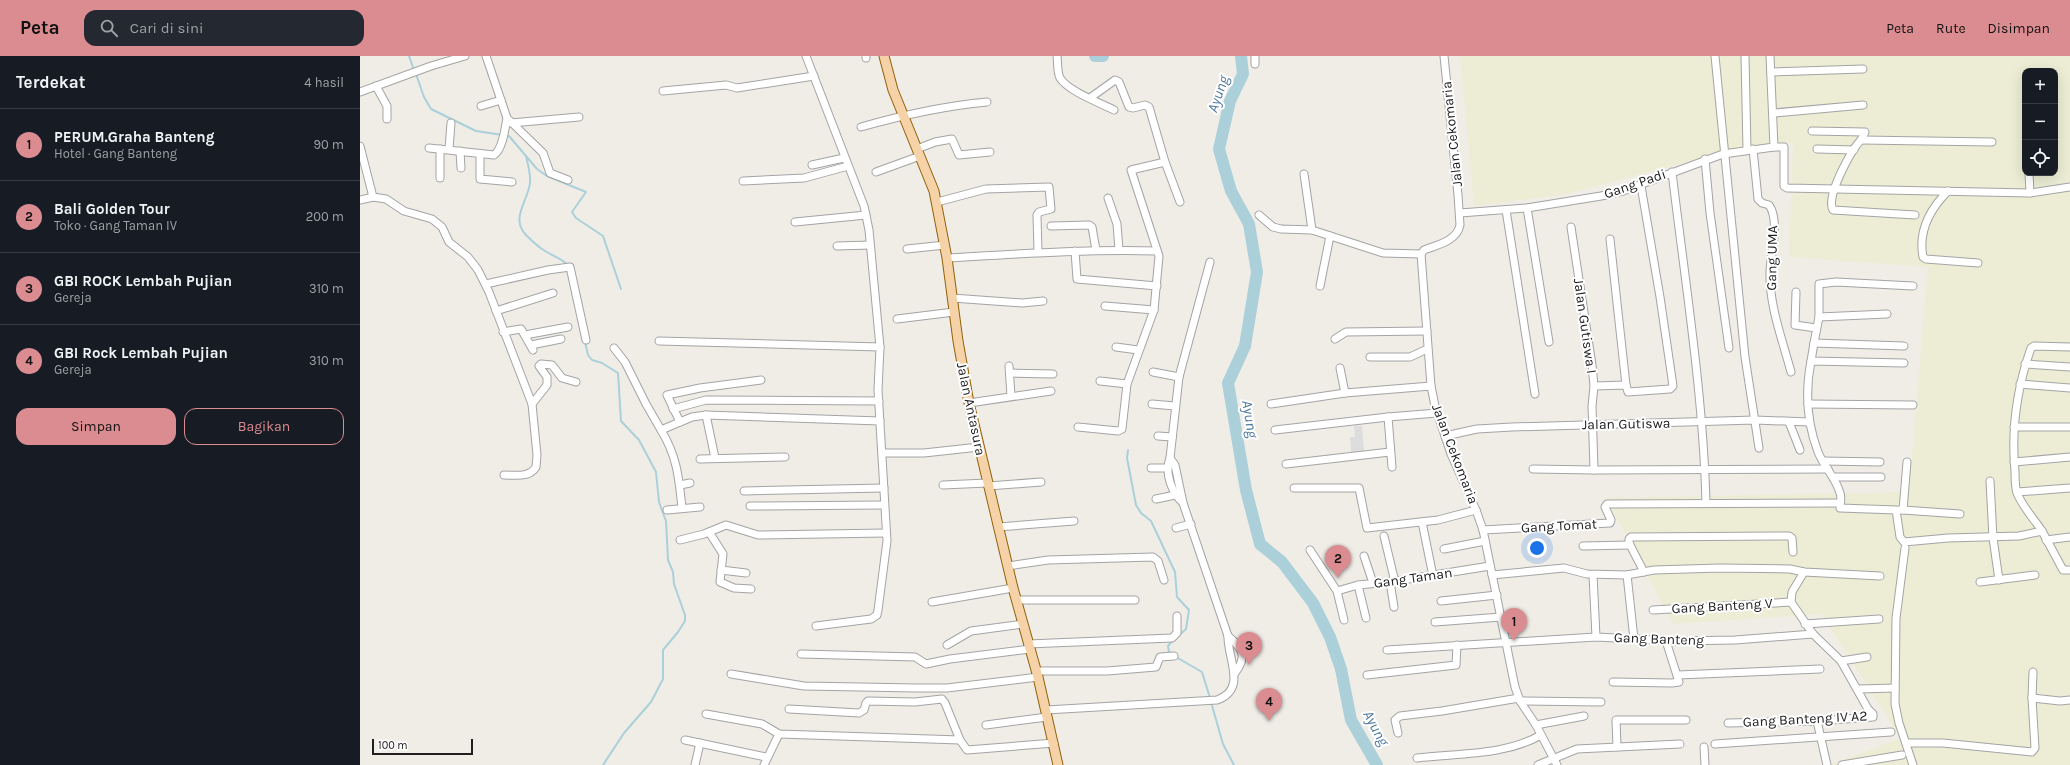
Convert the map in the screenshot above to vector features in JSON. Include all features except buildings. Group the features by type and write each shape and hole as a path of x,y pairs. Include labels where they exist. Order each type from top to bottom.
{"main road":[{"name":"Jalan Antasura","path":"884,56 893,90 919,152 937,202 945,245 968,403 1016,600 1047,713 1058,765"}],"street":[{"path":"360,92 431,66 465,56"},
{"path":"428,148 449,149 490,156 496,153 508,123 502,100 486,56"},
{"path":"806,56 824,99 844,158 866,215 880,347 879,401 886,533 884,572 877,615 871,619 816,626"},
{"path":"1057,56 1058,74 1060,78 1090,98 1114,110"},
{"path":"1255,56 1255,64"},
{"name":"Jalan Cekomaria","path":"1444,56 1460,225 1456,234 1452,238 1424,250 1421,254 1427,350 1431,386 1437,413 1445,436 1483,530 1497,595 1504,642 1520,700 1536,725 1557,765"},
{"path":"1715,56 1723,154 1745,357 1759,448"},
{"name":"Gang UMA","path":"1745,56 1750,150 1758,199 1762,203 1769,205 1771,210 1775,243 1770,269 1771,300 1791,372"},
{"path":"1770,56 1774,113 1774,146"},
{"path":"1771,72 1863,69"},
{"path":"663,91 726,85 737,88 814,76"},
{"path":"1090,98 1115,80 1119,82 1129,107 1133,108 1147,105 1165,162 1180,202"},
{"path":"376,86 386,105 387,120"},
{"path":"481,106 502,100"},
{"path":"861,127 904,115 945,106 987,102"},
{"path":"1774,113 1863,105"},
{"path":"508,123 579,117"},
{"path":"449,149 451,123"},
{"path":"508,123 543,153 550,173 568,180"},
{"path":"1812,131 1864,131 1865,134 1854,150 1834,189 1831,206 1833,210 1915,215"},
{"path":"876,172 919,152 934,142 952,139 959,155 990,152"},
{"path":"1862,140 1992,142"},
{"path":"360,146 363,174 373,197"},
{"name":"Gang Padi","path":"1460,213 1527,208 1623,191 1706,159 1723,154 1774,146 1784,147 1786,187 1834,189"},
{"path":"440,149 440,178"},
{"path":"1817,149 1854,150"},
{"path":"460,151 460,168"},
{"path":"480,155 480,179 512,182"},
{"path":"812,165 844,158"},
{"path":"1706,159 1711,220 1729,348"},
{"path":"1078,427 1118,431 1122,429 1128,384 1138,350 1154,310 1159,256 1131,170 1165,162"},
{"path":"743,181 797,179 848,166"},
{"path":"1672,172 1693,332 1702,422 1706,503 1840,503"},
{"path":"1304,174 1312,230"},
{"path":"2029,176 2030,193"},
{"path":"1610,239 1628,392 1670,389 1673,386 1660,297 1641,186"},
{"path":"937,202 986,189 1049,187 1051,209 1039,212 1037,215 1038,252"},
{"path":"1834,189 2030,193 2070,187"},
{"path":"1948,191 1928,216 1924,232 1923,257 1926,260 1978,263"},
{"path":"360,200 373,197 386,199 404,211 427,216 439,224 447,239 468,257 486,284 503,332 532,404 537,455 536,467 525,476 504,475"},
{"path":"1108,198 1117,224 1119,250"},
{"path":"1527,208 1549,342"},
{"path":"1506,210 1535,394"},
{"path":"795,222 866,215"},
{"path":"1259,215 1273,227 1312,230 1383,252 1421,254"},
{"path":"1051,226 1089,224 1092,227 1096,250"},
{"name":"Jalan Gutiswa I","path":"1571,227 1594,386 1592,406 1594,470"},
{"path":"1320,286 1330,236"},
{"path":"837,246 870,245"},
{"path":"907,249 945,245"},
{"path":"947,258 1096,250 1157,251"},
{"path":"1075,251 1077,279 1157,286"},
{"path":"1184,503 1176,495 1168,468 1179,377 1210,262"},
{"path":"486,284 548,270 570,267 586,340"},
{"path":"1913,286 1821,283 1818,285 1820,296 1819,317 1811,361 1808,404 1809,422 1823,461 1834,477 1840,492 1840,509 1900,510 1960,514"},
{"path":"1796,292 1795,325 1816,328"},
{"path":"496,311 553,293"},
{"path":"952,298 1022,302 1043,301"},
{"path":"1105,306 1154,310"},
{"path":"897,319 954,312"},
{"path":"1819,317 1887,314"},
{"path":"525,335 568,327"},
{"path":"503,332 519,328 525,335 532,348 561,339"},
{"path":"1335,339 1346,332 1427,331"},
{"path":"659,341 880,347"},
{"path":"1814,343 1904,346"},
{"path":"2070,347 2034,346 2031,348 2020,384 2014,427 2014,462 2017,492 2042,531 2063,570 2070,570"},
{"path":"1116,347 1138,350"},
{"path":"614,348 625,362 646,404 673,450 680,485 682,508"},
{"path":"1370,357 1410,357 1427,350"},
{"path":"1811,361 1904,362"},
{"path":"532,404 547,385 547,377 540,368 541,364 552,365 562,378 576,382"},
{"path":"2025,364 2070,367"},
{"path":"1009,366 1011,396"},
{"path":"1340,368 1345,393"},
{"path":"1153,372 1179,377"},
{"path":"1010,373 1052,374"},
{"path":"680,422 667,395 700,388 762,380"},
{"path":"1100,381 1128,384"},
{"path":"2020,384 2070,388"},
{"path":"1594,386 1626,385"},
{"path":"1271,404 1345,393 1431,386"},
{"path":"968,403 1051,391"},
{"path":"673,409 706,400 879,401"},
{"path":"1152,404 1175,406"},
{"path":"1808,404 1913,405"},
{"path":"1275,430 1437,413"},
{"path":"661,430 692,417 706,415 880,421"},
{"path":"706,415 715,458"},
{"path":"1388,417 1392,467"},
{"name":"Jalan Gutiswa","path":"1445,436 1488,428 1755,420 1809,422"},
{"path":"1789,422 1800,450"},
{"path":"2014,427 2070,427"},
{"path":"1158,436 1172,437"},
{"path":"882,453 924,453 979,447"},
{"path":"1286,464 1390,452"},
{"path":"700,459 785,457"},
{"path":"2014,462 2070,457"},
{"path":"1170,458 1175,465 1184,503 1228,636 1228,647 1235,672"},
{"path":"1823,461 1880,462"},
{"path":"1907,462 1900,510 1900,537 1904,542 1948,538 1993,538 2019,536 2042,531"},
{"path":"1151,468 1168,468"},
{"path":"1533,469 1828,469"},
{"path":"1834,477 1881,477"},
{"path":"1990,481 1993,538 1999,580"},
{"path":"943,485 988,485 1041,482"},
{"path":"680,485 690,483"},
{"path":"744,491 884,488"},
{"path":"1294,488 1359,488 1367,528 1444,519 1476,510"},
{"path":"2017,492 2070,488"},
{"path":"1156,499 1176,495"},
{"name":"Gang Tomat","path":"1483,530 1610,523 1611,520 1605,508 1607,504 1706,503"},
{"path":"750,506 884,505"},
{"path":"667,510 700,507"},
{"path":"998,527 1074,521"},
{"path":"1422,522 1433,576"},
{"path":"1176,528 1191,524"},
{"path":"680,540 709,532 726,525 758,535 886,533"},
{"path":"709,532 719,551 723,553 720,581 722,584 734,588 751,589"},
{"path":"1384,536 1392,582 1394,607"},
{"path":"1644,572 1630,545 1629,539 1631,537 1789,536 1792,538 1793,552"},
{"path":"2046,540 2070,537"},
{"path":"1444,549 1485,541"},
{"path":"1583,546 1630,545"},
{"path":"1905,548 1896,618 1895,688 1896,711 1913,765"},
{"path":"1310,550 1336,591 1344,620"},
{"path":"1364,556 1373,583"},
{"path":"1008,566 1048,560 1153,557 1158,562 1164,580"},
{"name":"Gang Taman","path":"1336,591 1358,585 1392,582 1490,566"},
{"path":"1492,575 1564,568 1593,575 1627,575 1654,570 1720,568 1790,569 1804,572 1880,576"},
{"path":"721,570 746,573"},
{"path":"1804,572 1791,595 1791,602 1805,624 1813,634 1841,661 1858,689 1895,688"},
{"path":"1593,575 1596,637"},
{"path":"1627,575 1634,639"},
{"path":"1980,582 2035,575"},
{"path":"1358,585 1366,618"},
{"path":"932,602 1013,588"},
{"path":"1441,601 1497,595"},
{"path":"1016,600 1135,600"},
{"name":"Gang Banteng V","path":"1654,610 1791,602"},
{"path":"801,654 915,657 926,664 950,658 1029,646 1172,638 1177,632 1177,616"},
{"path":"1435,622 1500,617"},
{"path":"1805,624 1879,619"},
{"path":"947,645 971,631 1023,624"},
{"name":"Gang Banteng","path":"1387,650 1596,637 1666,641 1736,640 1813,634"},
{"path":"986,725 1047,713 1217,700 1223,698 1230,691 1235,672 1242,664 1243,659 1238,645 1228,636"},
{"path":"1612,682 1675,683 1680,681 1666,641"},
{"path":"1367,675 1456,665 1457,645"},
{"path":"732,674 804,686 947,688 1037,674 1156,667 1160,657 1174,656"},
{"path":"1841,661 1867,657"},
{"path":"1678,676 1820,669"},
{"path":"1906,743 1943,743 2032,752 2035,748 2032,698 2033,672"},
{"name":"Gang Banteng IV A2","path":"1728,723 1817,721 1872,717 1873,714 1868,709 1858,689"},
{"path":"2032,698 2060,701 2070,700"},
{"path":"790,709 859,713 864,710 866,703 868,702 914,702 942,699 960,740 968,750 1054,743"},
{"path":"1398,733 1395,720 1400,716 1520,700 1601,702"},
{"path":"706,714 762,724 779,734 960,740"},
{"path":"1536,725 1584,716"},
{"path":"1617,747 1616,720 1686,720"},
{"path":"1817,721 1827,765"},
{"path":"1715,744 1821,738 1891,732"},
{"path":"764,765 766,757 779,734"},
{"path":"1416,758 1506,748 1521,745 1541,735"},
{"path":"685,740 766,757"},
{"path":"695,765 700,743"},
{"path":"1538,765 1577,749 1680,744"},
{"path":"1704,747 1705,765"},
{"path":"1842,765 1902,756"}],"shaded area":[{"path":"1354,426 1362,426 1364,451 1351,452 1350,437 1355,437"}],"green space":[{"path":"1460,56 2070,56 2070,765 1830,765 1901,738 1821,614 1673,624 1606,498 1909,492 1928,267 1789,257 1793,143 1749,146 1566,194 1474,206"}],"waterway":[{"path":"409,56 414,70"},
{"name":"Ayung","path":"1095,56 1103,56"},
{"name":"Ayung","path":"1241,56 1243,74 1230,101 1219,149 1231,191 1249,224 1257,272 1245,346 1228,383 1246,490 1260,544 1282,562 1313,603 1330,637 1341,669 1351,720 1377,765"},
{"path":"416,74 424,97 431,109 476,131 509,136 537,169 547,176 586,192 572,212 576,218 603,236 621,289"},
{"path":"526,156 530,173 530,183 529,190 521,209 521,229 540,248 568,265"},
{"path":"585,342 588,355 592,360 602,363 618,373 621,421 639,440 656,472 659,502 666,521 668,560 673,572 674,584 685,615 685,621 663,650 663,679 651,702 624,733 603,765"},
{"path":"1128,450 1127,458 1136,505 1141,513 1151,521 1175,572 1177,597 1189,610 1186,629 1176,638"},
{"path":"1173,640 1168,646 1169,652 1173,654"},
{"path":"1176,657 1202,672 1210,698"},
{"path":"1211,702 1223,744 1234,765"}],"place":[{"name":"Bali Golden Tour","path":"1338,578"},
{"name":"PERUM.Graha Banteng","path":"1514,641"},
{"name":"GBI ROCK Lembah Pujian","path":"1249,665"},
{"name":"GBI Rock Lembah Pujian","path":"1269,721"}]}
